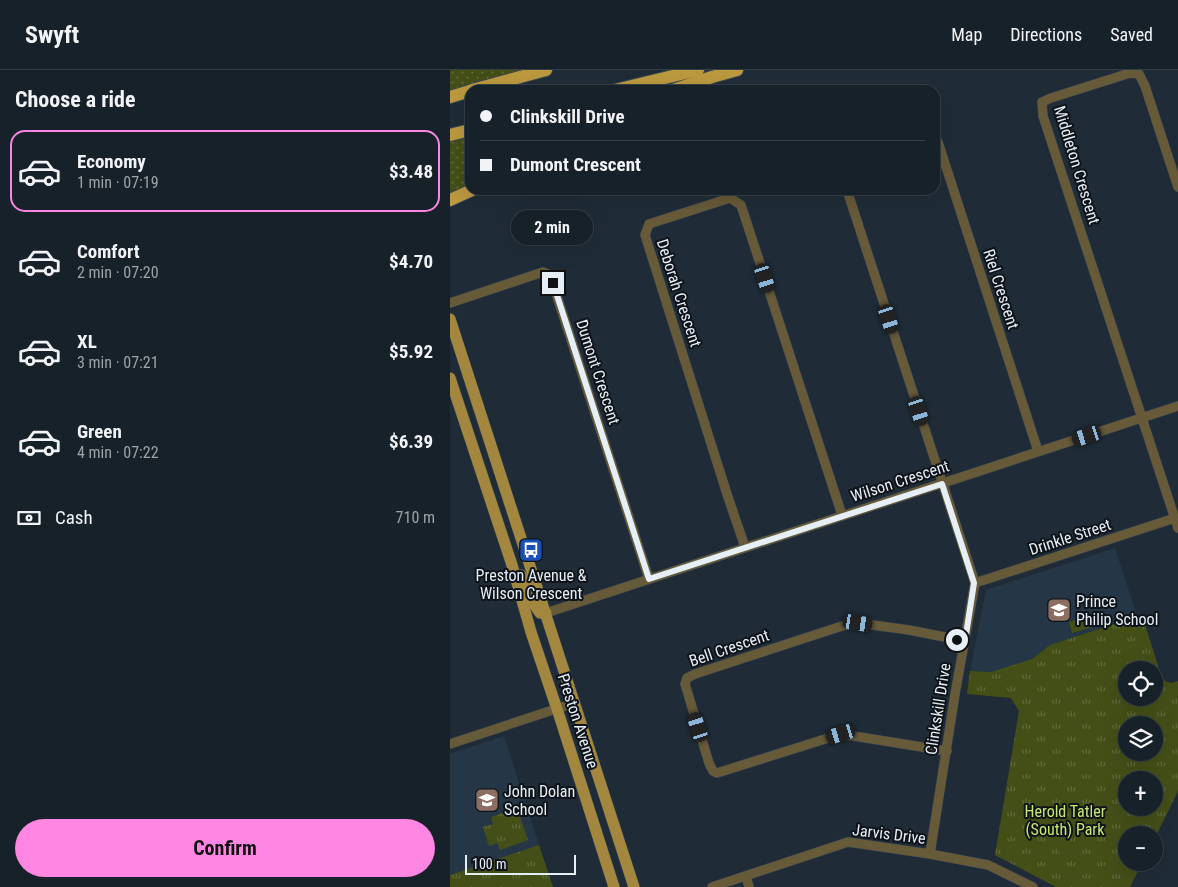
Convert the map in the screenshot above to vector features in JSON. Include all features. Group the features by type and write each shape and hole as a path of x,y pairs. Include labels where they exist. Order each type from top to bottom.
{"highway":[{"path":"490,85 546,70"},
{"path":"636,85 698,70"},
{"path":"688,85 736,70"},
{"path":"450,97 465,92"},
{"path":"450,135 465,131"},
{"path":"450,202 465,194"}],"main road":[{"name":"Preston Avenue","path":"450,320 634,887"},
{"name":"Preston Avenue","path":"450,331 456,342"},
{"name":"Preston Avenue","path":"450,378 512,565 614,887"},
{"name":"Preston Avenue","path":"512,565 521,575 538,611 540,613 546,612"},
{"path":"532,632 546,612"}],"street":[{"name":"Middleton Crescent","path":"1142,418 1043,116 1042,102 1130,73 1139,74 1145,86 1178,187"},
{"name":"Riel Crescent","path":"940,148 1038,452"},
{"path":"849,195 942,484"},
{"name":"Deborah Crescent","path":"745,547 645,235 649,224 730,198 741,205 842,515"},
{"name":"Dumont Crescent","path":"450,303 543,272 550,275 649,579"},
{"name":"Wilson Crescent","path":"546,612 1178,406"},
{"path":"1142,418 1178,528"},
{"name":"Clinkskill Drive","path":"930,854 974,583 942,484"},
{"name":"Drinkle Street","path":"974,583 1175,518"},
{"name":"Bell Crescent","path":"947,750 841,734 717,773 713,771 709,763 685,684 691,676 842,626 858,623 909,630 965,641"},
{"path":"450,744 574,702"},
{"name":"Jarvis Drive","path":"712,887 848,842 988,865 1033,887"},
{"path":"746,876 750,887"}],"shaded area":[{"name":"Prince Philip School","path":"1115,548 1137,616 1050,645 1032,659 991,672 970,671 986,590"},
{"name":"John Dolan School","path":"504,736 539,845 450,875 450,754"}],"green space":[{"path":"450,70 523,70 465,85 450,90"},
{"path":"465,136 465,189 450,196 450,141"},
{"path":"1093,615 1096,626 1072,633 1069,622"},
{"name":"Herold Tatler (South) Park","path":"1142,615 1157,661 1118,661 1118,706 1163,706 1163,678 1171,683 1178,681 1178,791 1161,826 1118,826 1118,871 1138,871 1130,887 1056,887 995,855 1019,711 1011,698 967,694 970,671 991,672 1032,659 1050,645"},
{"path":"517,808 528,840 500,850 497,843 489,846 483,827 493,824 491,817"},
{"path":"1070,840 1074,855 1061,859 1057,844"},
{"path":"539,845 553,887 450,887 450,875"}],"place":[{"name":"Preston Avenue & Wilson Crescent","path":"531,550"},
{"name":"Prince Philip School","path":"1059,610"},
{"name":"John Dolan School","path":"487,800"}],"route":[{"path":"553,283 649,579 942,484 974,583 965,641 957,640"}]}
